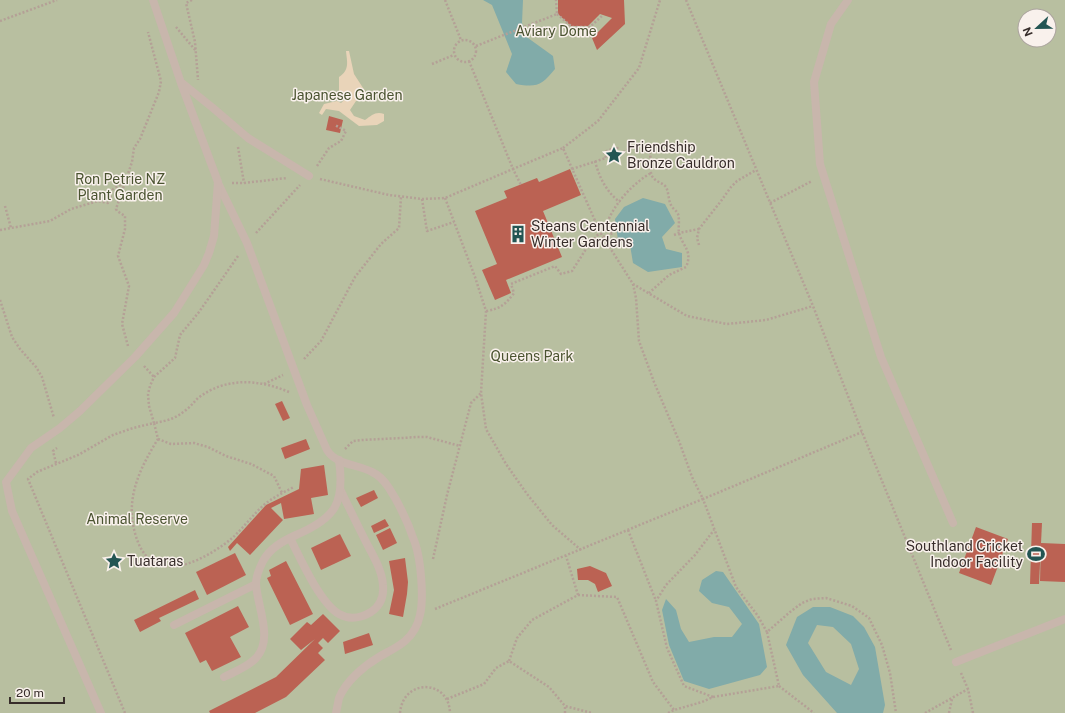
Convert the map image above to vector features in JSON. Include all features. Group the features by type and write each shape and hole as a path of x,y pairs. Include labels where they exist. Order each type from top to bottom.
{"lane":[{"path":"154,0 181,83 218,182 247,243 307,406 327,450 331,456 373,472 382,479 398,504 416,544 419,560 421,596 420,615 416,626 404,642 376,659 346,686 339,698 336,713"},
{"path":"848,0 831,24 814,82 820,164 881,357 953,523"},
{"path":"181,83 248,138 309,176"},
{"path":"102,713 12,511 6,482 31,448 60,428 80,411 135,358 174,313 204,265 214,236 218,182"},
{"path":"224,677 256,658 262,649 264,639 263,626 256,584 258,571 265,558 275,547 310,529 329,516 338,503 341,491 339,460"},
{"path":"290,538 309,576 331,608 339,614 349,618 366,615 375,609 382,595 383,586 381,575 341,491"},
{"path":"174,625 256,584"},
{"path":"956,662 1065,619"}],"path":[{"path":"0,21 56,0"},
{"path":"445,0 461,40"},
{"path":"556,0 557,14 572,27 590,27 603,15"},
{"path":"218,182 244,183 309,176 389,195 422,199 445,198 563,148 598,121 639,68 660,0"},
{"path":"686,0 813,306 862,432 968,689 973,713"},
{"path":"476,46 557,14"},
{"path":"173,26 176,26 196,51"},
{"path":"147,28 161,81 159,92 140,139 134,148 132,162 116,209 125,216 126,220 118,256 129,286 122,324 128,345 135,358 154,377"},
{"path":"467,39 476,46 476,54 474,58 469,61 464,62 458,60 454,55 456,43 461,40 467,39"},
{"path":"432,64 454,55"},
{"path":"469,61 513,169 521,184"},
{"path":"294,487 265,504 227,542 208,554 185,565 176,567 158,565 144,555 136,538 132,515 135,486 138,476 158,439 149,406 148,394 154,377 175,358 180,335 199,312 247,243 320,164 329,148 340,141 346,130 335,125"},
{"path":"572,169 606,158 604,152 617,148 619,154 633,147 645,145 649,148 651,155 652,176 656,182 663,184 666,188 671,206 678,214 680,233 688,251 689,258 686,267 670,275 649,293"},
{"path":"563,148 602,237 633,284 636,298 639,341 654,382 679,440 692,477 703,499 736,587 758,616 767,632 779,686 814,713"},
{"path":"595,161 603,183 612,197 620,202"},
{"path":"699,245 697,238 699,229 731,187 737,181 756,170"},
{"path":"602,237 613,233 607,223 620,202 632,188 651,173"},
{"path":"770,203 824,175"},
{"path":"0,230 50,221 56,219 71,209 98,201 108,203 110,202 110,194 112,190 124,183"},
{"path":"264,384 294,370 321,341 355,277 381,244 399,228 402,197"},
{"path":"445,198 475,277 486,312 481,393 486,429 506,464 527,494 552,525 581,550"},
{"path":"422,199 427,231 454,222"},
{"path":"5,206 11,228"},
{"path":"674,236 680,233 699,229"},
{"path":"486,312 498,309 507,303 514,293 511,284 555,266 561,274 572,271 586,249 600,232"},
{"path":"633,284 687,316 727,324 766,320 813,306"},
{"path":"0,300 12,337 42,377 53,416 60,428"},
{"path":"125,713 28,479 37,472 78,455 113,435 133,428 166,422 180,416 197,399 208,392 221,387 244,381 264,384 293,394 307,406"},
{"path":"432,562 447,495 471,403 481,393"},
{"path":"420,615 581,550 862,432"},
{"path":"339,460 348,445 354,441 362,440 427,437 460,446"},
{"path":"158,439 171,444 194,443 251,464 274,476 282,493"},
{"path":"56,463 53,451 58,447"},
{"path":"628,530 656,601 667,648 684,686 713,697"},
{"path":"656,601 666,585 695,555 715,530"},
{"path":"566,556 578,595"},
{"path":"447,699 484,684 496,668 509,661 517,638 532,620 578,595 617,597 653,682 674,710"},
{"path":"767,632 802,603 812,599 826,598 852,606 869,618 882,645 890,673 896,713"},
{"path":"509,661 549,688 566,706 592,713"},
{"path":"668,713 713,697 779,686"},
{"path":"400,713 400,706 403,699 408,693 421,687 429,687 442,693 447,699 450,713"},
{"path":"925,713 968,689"},
{"path":"949,713 952,698"},
{"path":"565,713 566,706"}],"green space":[{"name":"Queens Park","path":"0,0 1065,0 1065,713 0,713"}],"sand":[{"path":"346,51 349,51 354,74 365,91 363,98 356,101 350,110 354,116 365,120 376,113 384,114 384,121 377,125 359,126 339,111 326,109 322,115 319,113 324,104 337,101 341,103 348,96 339,91 339,77 345,72 347,66"}],"water":[{"path":"483,0 523,0 522,23 528,38 553,56 555,69 546,79 538,84 529,86 516,84 506,72 512,54 492,5"},
{"path":"643,198 665,204 675,223 662,237 666,249 682,253 682,267 648,272 633,263 630,245 618,240 615,219 624,207"},
{"path":"716,571 723,572 759,624 767,667 760,675 709,689 684,681 669,645 662,610 666,599 676,610 681,629 689,642 714,637 732,637 742,624 729,607 712,603 699,591 702,580"},
{"path":"813,607 830,607 853,616 864,627 875,647 885,705 883,713 837,713 803,675 786,645 797,617","holes":["817,625 833,627 851,644 859,669 851,685 826,672 808,643"]}],"building":[{"path":"558,0 624,0 625,24 597,50 592,38 612,18 600,14 588,26 571,26 558,14"},
{"path":"329,116 343,120 340,133 326,130"},
{"name":"Steans Centennial Winter Gardens","path":"570,169 581,195 543,211 562,257 506,280 511,293 495,300 482,270 497,264 475,211 507,198 504,191 537,178 539,182"},
{"path":"282,401 290,418 283,421 275,404"},
{"path":"306,439 310,449 285,459 281,448"},
{"path":"324,465 328,495 311,498 314,514 284,519 281,503 271,508 283,520 250,555 237,543 230,551 228,547 266,505 299,489 301,469"},
{"path":"374,490 378,498 361,507 356,498"},
{"path":"385,519 389,526 374,533 371,526"},
{"name":"Southland Cricket Indoor Facility","path":"1032,523 1042,523 1039,584 1030,584"},
{"path":"976,527 1008,539 991,585 959,573"},
{"path":"390,528 397,543 383,550 376,535"},
{"path":"340,534 351,556 321,570 311,548"},
{"path":"1041,543 1065,544 1065,582 1040,581"},
{"path":"235,553 246,575 207,595 196,572"},
{"path":"405,558 408,582 403,617 389,614 394,590 389,561"},
{"path":"286,561 313,614 290,625 267,578 271,576 269,570"},
{"path":"590,566 606,573 612,586 598,592 595,584 588,580 578,580 577,569"},
{"path":"195,590 199,599 159,618 161,621 140,632 134,620"},
{"path":"238,606 249,627 230,637 241,657 212,671 206,660 200,663 185,633"},
{"path":"323,614 340,631 328,643 323,638 318,643 323,648 318,653 325,660 286,697 255,713 210,713 209,711 276,677 315,639 301,650 290,639 307,622 311,625"},
{"path":"369,633 373,645 345,654 343,642"}],"place":[{"name":"Friendship Bronze Cauldron","path":"614,155"},
{"name":"Steans Centennial Winter Gardens","path":"518,234"},
{"name":"Southland Cricket Indoor Facility","path":"1036,554"},
{"name":"Tuataras","path":"114,561"}],"park label":[{"name":"Aviary Dome","path":"556,31"},
{"name":"Japanese Garden","path":"347,95"},
{"name":"Ron Petrie NZ Plant Garden","path":"120,188"},
{"name":"Animal Reserve","path":"137,519"}]}
